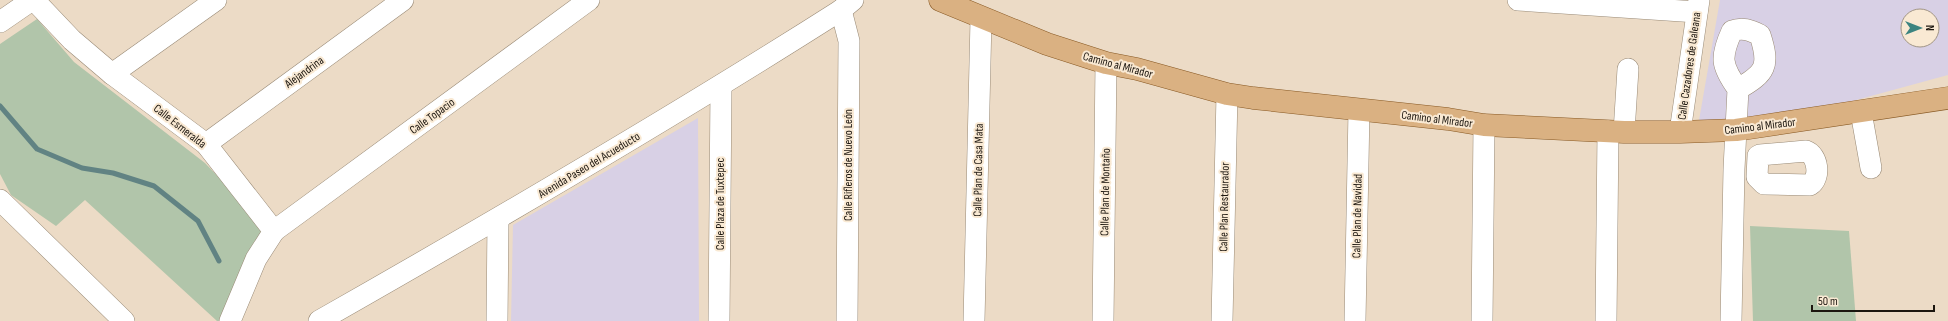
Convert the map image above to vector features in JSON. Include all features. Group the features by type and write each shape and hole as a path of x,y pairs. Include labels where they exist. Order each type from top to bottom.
{"main road":[{"name":"Camino al Mirador","path":"940,0 982,19 1048,44 1106,63 1137,69 1227,94 1448,119 1484,125 1616,132 1736,130 1948,98"}],"street":[{"path":"0,22 33,0"},
{"name":"Calle Esmeralda","path":"33,0 72,40 112,74 206,144 274,231"},
{"path":"112,74 216,0"},
{"name":"Alejandrina","path":"206,144 403,0"},
{"name":"Calle Topacio","path":"274,231 589,0"},
{"path":"1518,0 1698,6"},
{"name":"Avenida Paseo del Acueducto","path":"319,321 498,219 721,87 847,5"},
{"name":"Calle Rifleros de Nuevo León","path":"847,5 849,41 847,321"},
{"name":"Calle Cazadores de Galeana","path":"1680,132 1698,6"},
{"name":"Calle Plan de Casa Mata","path":"974,321 982,19"},
{"name":"Calle Plan de Montaño","path":"1103,321 1106,63"},
{"path":"1606,321 1616,132 1628,69"},
{"name":"Calle Plaza de Tuxtepec","path":"719,321 721,87"},
{"path":"1731,321 1734,168 1738,89"},
{"name":"Calle Plan Restaurador","path":"1222,321 1227,94"},
{"name":"Calle Plan de Navidad","path":"1355,321 1360,110"},
{"path":"1861,112 1871,168"},
{"path":"1482,321 1484,125"},
{"path":"1734,168 1757,167"},
{"path":"0,200 124,321"},
{"path":"497,321 498,219"},
{"path":"230,321 256,259 274,231"}],"shaded area":[{"path":"1720,0 1948,0 1948,75 1816,111 1698,126"},
{"path":"698,118 699,321 511,321 513,225"}],"green space":[{"path":"37,19 74,62 205,163 274,235 220,321 217,321 85,200 56,226 11,195 0,174 0,44"},
{"path":"1750,226 1849,231 1856,321 1753,321"}],"waterway":[{"path":"0,106 37,149 82,168 113,173 154,186 198,221 219,261"}]}
